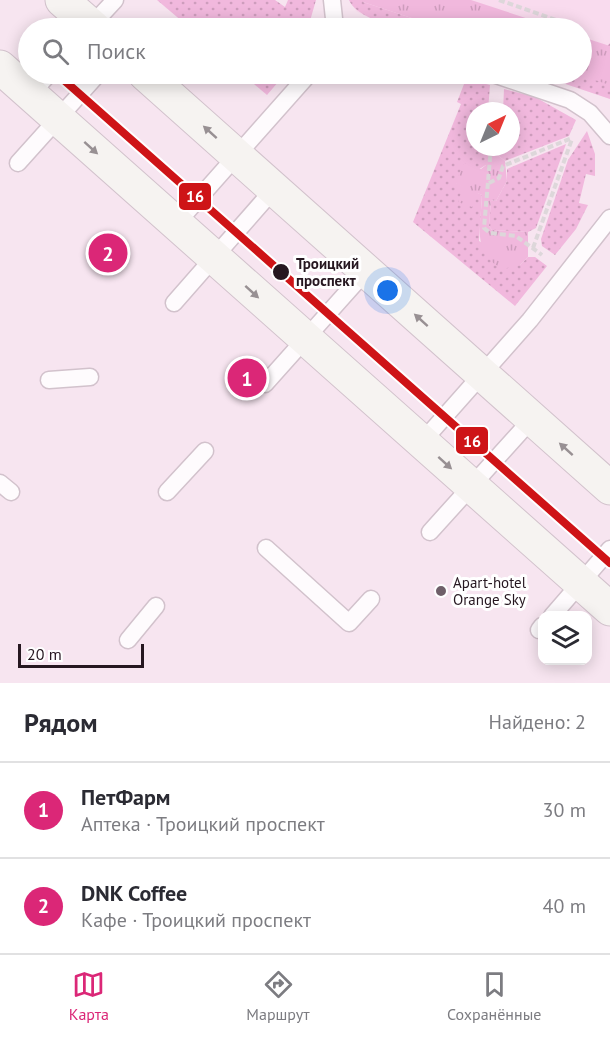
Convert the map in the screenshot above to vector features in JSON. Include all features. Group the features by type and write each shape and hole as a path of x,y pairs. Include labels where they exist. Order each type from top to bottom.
{"main road":[{"path":"62,0 81,18"},
{"path":"0,67 18,75"},
{"path":"40,84 58,119 610,609"},
{"path":"156,84 610,488"}],"lane":[{"path":"100,18 115,0"},
{"path":"332,0 334,18"},
{"path":"18,163 89,84"},
{"path":"176,224 300,84"},
{"path":"523,84 570,100 590,113 610,136"},
{"path":"174,303 274,189"},
{"path":"422,442 607,229"},
{"path":"265,384 366,271"},
{"path":"49,380 90,377"},
{"path":"430,532 532,419"},
{"path":"167,492 205,452"},
{"path":"266,548 349,623 371,599"},
{"path":"556,611 610,549"},
{"path":"128,640 156,606"}],"path":[{"path":"499,0 550,18"},
{"path":"533,248 573,138 590,113"},
{"path":"489,183 499,178 504,166 573,138"},
{"path":"490,156 484,228 490,233 516,236 567,273"}],"shaded area":[{"path":"349,0 610,0 610,99 566,84 592,84 592,18 372,18 356,11"}],"green space":[{"path":"157,0 275,0 285,7 288,0 316,0 311,18 178,18"},
{"path":"349,0 363,0 363,2 412,18 370,18 352,5"},
{"path":"363,0 471,0 526,18 412,18 363,2"},
{"path":"592,40 610,46 610,85 592,79"},
{"path":"610,43 610,99 566,84 592,84 593,63"},
{"path":"254,84 276,84 267,95"},
{"path":"464,84 490,85 489,102 466,102 466,156 486,156 486,165 456,183 482,195 479,241 520,265 528,257 535,257 547,266 515,306 413,222 461,104 457,102"},
{"path":"504,89 535,97 576,120 569,136 520,155 520,102 503,102"},
{"path":"587,131 595,154 595,176 586,174 579,203 588,205 576,229 555,255 542,246 541,239 568,160"},
{"path":"566,144 536,228 528,232 492,230 489,226 491,200 496,201 507,181 507,169"},
{"path":"486,156 499,156 505,161 507,181 496,201 491,200 489,226 492,230 528,232 528,257 520,265 503,269 486,255 480,238 482,195 477,193 472,207 458,202 463,187 455,183 464,163 481,169 486,165"},
{"path":"499,156 518,156 505,161"}],"transit line":[{"name":"16","path":"68,84 610,563"}],"place":[{"name":"DNK Coffee","path":"108,253"},
{"name":"Троицкий проспект","path":"281,272"},
{"name":"ПетФарм","path":"247,378"},
{"name":"Apart-hotel Orange Sky","path":"441,591"}]}
